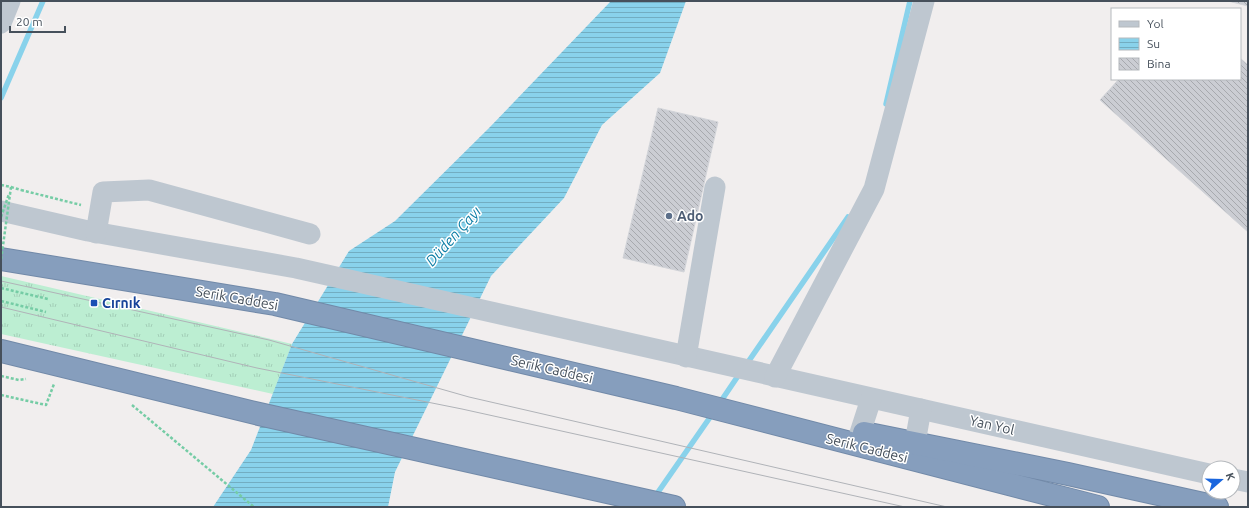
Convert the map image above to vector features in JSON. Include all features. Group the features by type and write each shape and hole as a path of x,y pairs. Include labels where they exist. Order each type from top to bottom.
{"highway":[{"name":"Serik Caddesi","path":"1,259 275,304 676,398 1098,507"},
{"path":"1,351 84,370 258,414 674,507"},
{"path":"746,417 860,433 915,443 1217,507"}],"street":[{"path":"1,23 10,1"},
{"path":"775,377 874,189 924,1"},
{"path":"686,357 715,187"},
{"path":"96,233 103,192 149,190 310,234"},
{"name":"Yan Yol","path":"1,211 96,233 296,268 871,399 1201,472"},
{"path":"860,433 871,399"},
{"path":"915,443 921,410"}],"path":[{"path":"1,185 78,205"},
{"path":"1,217 11,187"},
{"path":"1,259 11,187"},
{"path":"1,288 48,299"},
{"path":"1,301 46,312"},
{"path":"1,395 46,405 56,377 84,370"},
{"path":"129,402 254,507"}],"green space":[{"path":"1,276 292,344 273,394 1,334"}],"water":[{"name":"Düden Çayı","path":"611,1 686,1 660,73 602,125 564,198 491,276 395,472 388,507 213,507 251,450 292,344 349,251 395,221 489,128"}],"building":[{"path":"1228,1 1248,1 1248,6"},
{"path":"1241,59 1248,65 1248,232 1100,100 1118,80 1241,80"},
{"path":"658,108 718,122 684,272 623,258"}],"waterway":[{"path":"1,98 43,1"},
{"path":"886,104 910,1"},
{"path":"746,365 848,217"},
{"path":"719,404 740,373"},
{"path":"654,498 713,413"}],"tram line":[{"path":"1,281 269,340 469,397 947,507"},
{"path":"1,307 257,368 462,409 905,507"}],"place":[{"name":"Ado","path":"669,216"},
{"name":"Cırnık","path":"94,303"}]}
